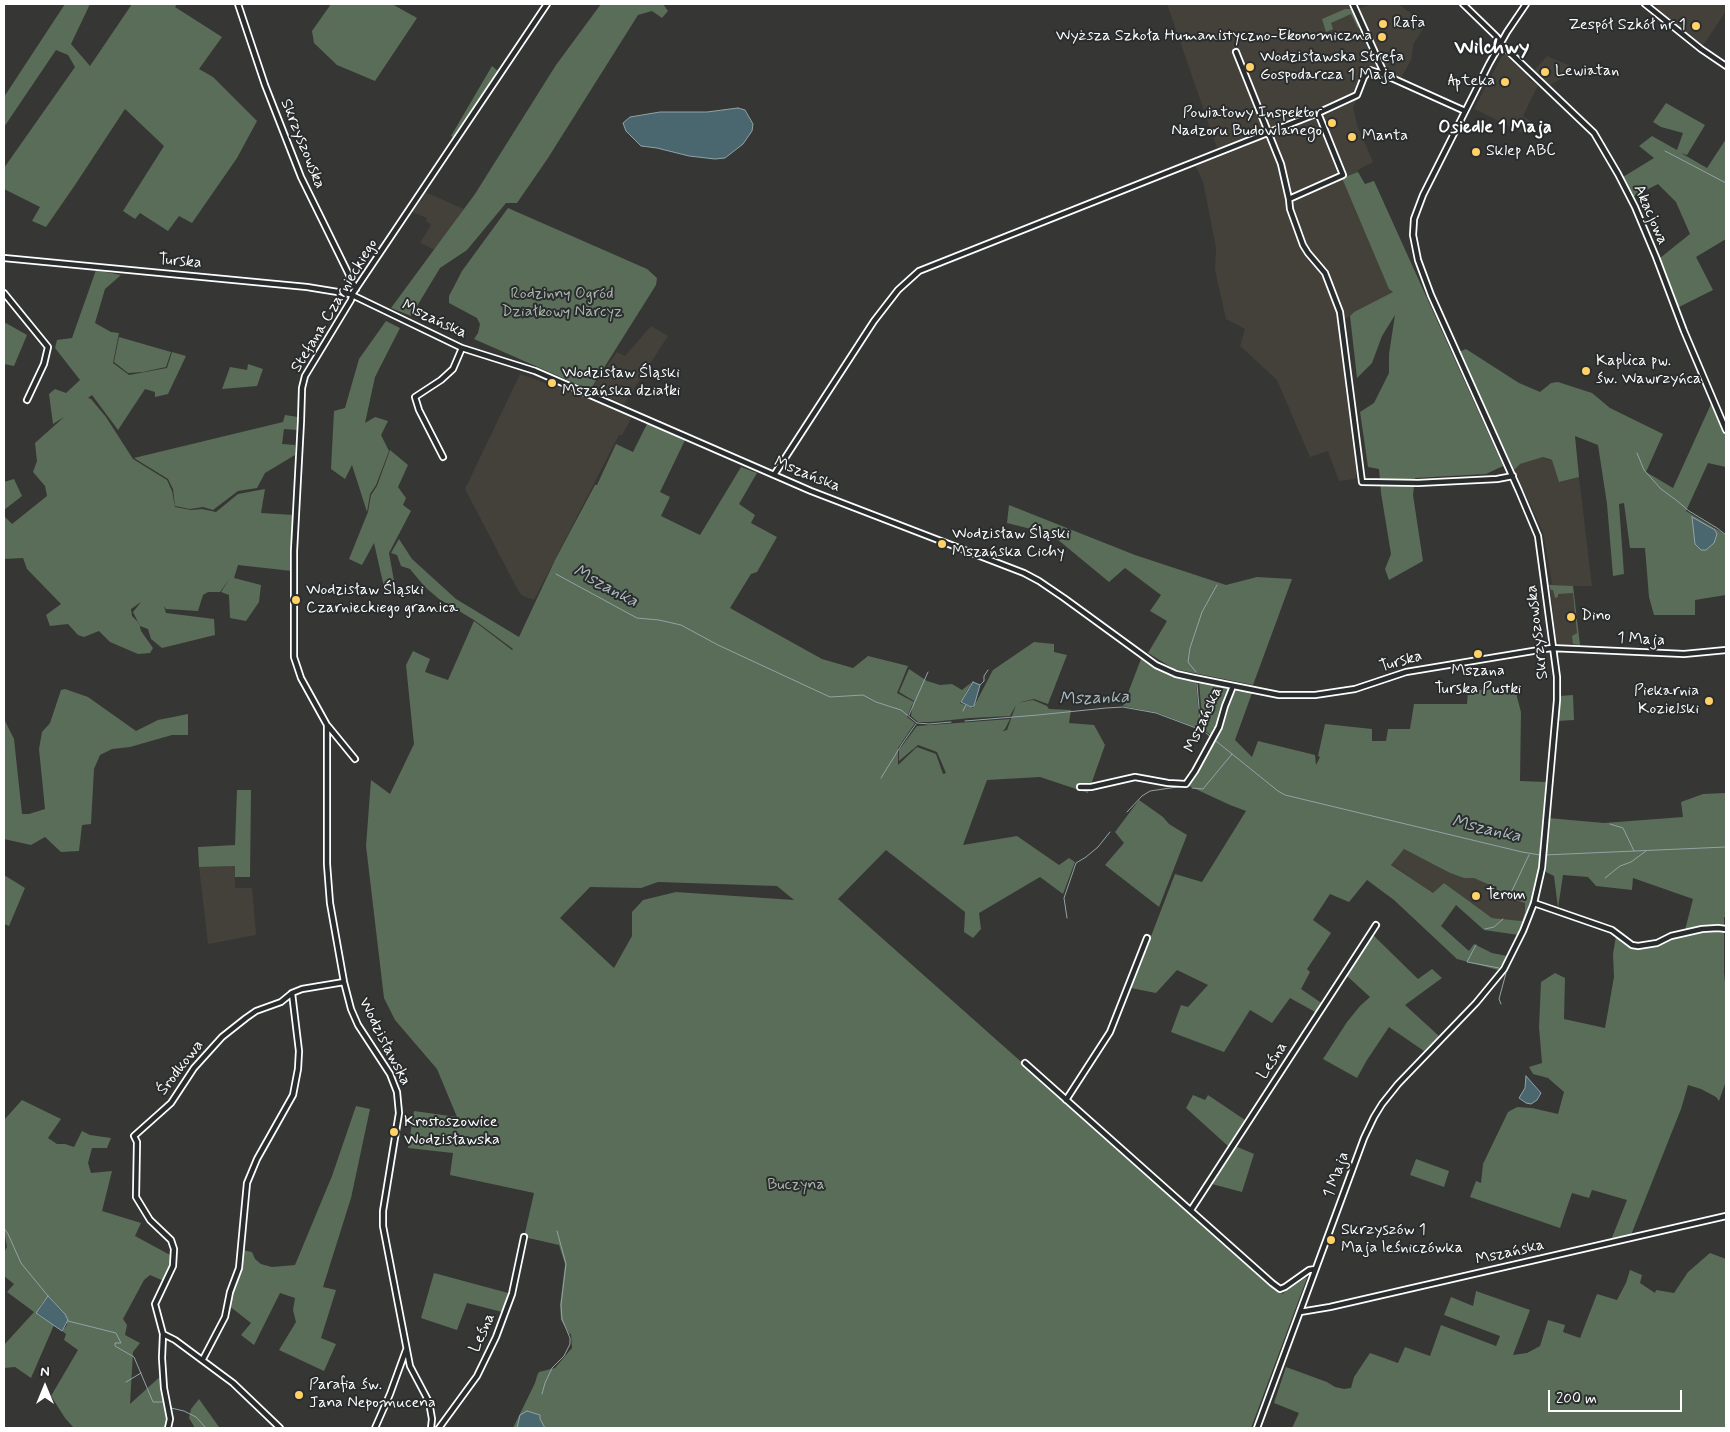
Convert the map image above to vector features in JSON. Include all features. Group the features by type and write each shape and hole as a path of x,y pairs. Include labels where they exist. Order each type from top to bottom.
{"street":[{"name":"Skrzyszowska","path":"238,4 265,85 301,177 356,289"},
{"name":"Stefana Czarnieckiego","path":"297,668 293,645 294,571 302,388 305,376 356,289 547,4"},
{"path":"1353,4 1384,75"},
{"name":"Akacjowa","path":"1463,4 1496,36 1501,44 1594,133 1637,214 1656,257 1681,325 1726,430"},
{"name":"Skrzyszowska","path":"1526,4 1501,44 1422,195 1413,226 1414,244 1418,260 1431,295 1538,536 1558,676 1544,851 1534,903"},
{"path":"1645,4 1701,49 1726,66"},
{"path":"1236,52 1281,164 1290,209 1303,245 1325,273 1340,312 1362,482 1418,483 1497,479 1513,476"},
{"path":"774,475 874,321 898,290 919,271 1318,113 1357,95 1364,77 1370,70 1465,111"},
{"path":"1289,199 1343,175 1318,113"},
{"name":"Turska","path":"4,258 307,287 353,295"},
{"path":"4,293 48,347 44,364 26,400"},
{"name":"Mszańska","path":"353,295 462,348 543,374 811,491 1024,573 1048,587 1165,670 1254,690"},
{"path":"443,457 419,410 415,397 441,380 453,368 462,348"},
{"name":"Turska","path":"1254,690 1299,696 1337,693 1406,672 1554,648"},
{"name":"1 Maja","path":"1554,648 1684,654 1726,650"},
{"name":"Wodzisławska","path":"297,668 327,725 326,864 330,904 344,982 351,1009 358,1025 390,1074 397,1092 399,1113 383,1226 410,1366 429,1402 432,1419 431,1428"},
{"name":"Mszańska","path":"1080,787 1091,787 1135,777 1186,784 1219,727 1233,686"},
{"path":"327,725 355,759"},
{"path":"1534,903 1612,930 1632,945 1638,946 1658,944 1671,936 1702,929 1718,928 1726,930"},
{"name":"1 Maja","path":"1257,1428 1364,1138 1382,1104 1398,1084 1476,1003 1504,969 1523,931 1534,903"},
{"name":"Leśna","path":"1191,1210 1376,925"},
{"path":"1066,1100 1110,1032 1148,938"},
{"name":"Środkowa","path":"168,1428 170,1419 164,1388 163,1334 155,1304 173,1266 174,1249 171,1240 148,1216 136,1196 137,1142 134,1136 171,1103 194,1068 222,1037 256,1011 281,1002 292,993 302,989 344,982"},
{"path":"203,1359 225,1317 230,1292 239,1268 247,1183 257,1159 294,1095 299,1050 292,993"},
{"path":"1025,1063 1272,1284 1280,1288 1285,1287 1309,1270 1315,1269"},
{"name":"Mszańska","path":"1300,1312 1338,1305 1726,1216"},
{"name":"Leśna","path":"439,1428 477,1376 496,1337 512,1294 524,1237"},
{"path":"163,1334 203,1359 233,1383 280,1428"},
{"path":"375,1428 390,1394 406,1349"}],"shaded area":[{"path":"1167,4 1351,4 1360,8 1373,4 1398,4 1426,24 1414,43 1411,60 1401,78 1386,69 1369,75 1353,107 1357,125 1373,162 1358,170 1358,172 1347,176 1342,167 1393,292 1354,312 1339,323 1357,473 1355,479 1339,481 1328,451 1310,457 1277,380 1240,346 1245,329 1226,319 1215,270 1216,248 1203,182 1195,165 1290,125 1217,148"},
{"name":"Zespół Szkół nr 1","path":"1659,4 1726,4 1726,11 1702,47 1655,9"},
{"path":"1503,54 1527,74 1528,79 1538,85 1523,116 1532,122 1525,134 1474,109"},
{"path":"1547,56 1573,67 1561,79 1550,85 1545,84 1533,72"},
{"path":"425,192 464,209 435,250 420,243 431,225 426,221 427,218 412,212 420,200 424,201 421,199"},
{"path":"651,326 668,336 624,404 590,390 617,352 625,356"},
{"path":"520,374 557,387 563,387 632,417 622,435 619,435 534,600 523,596 519,592 465,489"},
{"path":"1543,457 1552,460 1560,482 1579,477 1592,586 1573,586 1580,647 1559,644 1556,639 1551,595 1548,585 1552,584 1543,532 1514,470 1519,464"},
{"path":"1404,849 1450,873 1464,878 1473,877 1492,886 1508,898 1525,903 1522,921 1492,918 1444,883 1433,893 1391,864"},
{"path":"235,866 235,888 252,888 256,935 208,944 199,867"}],"green space":[{"path":"65,4 90,4 71,44 90,66 132,4 177,4 175,7 222,37 199,69 213,77 257,121 237,158 192,223 179,216 168,231 140,213 135,219 123,211 164,146 125,109 46,227 32,221 40,207 4,189 4,168 75,67 68,55 56,50 4,127 4,97"},
{"path":"331,4 392,4 417,18 375,81 337,65 314,43 312,31"},
{"path":"601,4 663,4 668,11 662,18 652,11 638,15 548,158 517,203 506,203 467,250 440,268 411,316 391,308 475,194 556,65"},
{"path":"1345,9 1351,9 1356,14 1361,26 1358,28 1351,14 1331,23 1333,29 1326,32 1322,19"},
{"path":"492,66 498,71 453,137 451,136"},
{"path":"1666,103 1705,125 1687,155 1681,153 1707,168 1726,139 1726,239 1696,257 1713,290 1677,308 1660,258 1690,234 1676,202 1658,184 1633,197 1623,177 1654,158 1639,146 1652,136 1677,150 1683,133 1661,127 1653,122"},
{"path":"1358,172 1365,184 1374,181 1503,466 1486,474 1415,478 1413,495 1423,561 1389,580 1385,569 1391,554 1379,469 1368,467 1360,412 1374,403 1389,373 1389,354 1395,315 1382,336 1372,363 1357,378 1350,316 1354,312 1393,292 1389,289 1342,178"},
{"name":"Rodzinny Ogród Działkowy Narcyz","path":"508,208 647,269 657,278 656,285 590,390 474,339 480,324 477,318 449,303 449,296 462,271"},
{"path":"96,270 121,275 105,289 95,323 111,332 119,333 113,363 129,375 167,368 172,352 186,356 168,394 155,397 155,392 145,389 118,430 92,395 88,398 106,417 133,459 167,480 172,491 175,507 216,512 238,494 265,489 261,513 294,515 292,571 238,565 234,578 261,585 259,602 246,621 230,618 229,595 221,592 230,578 220,592 208,592 203,595 198,611 166,609 164,606 166,613 214,619 215,635 162,648 151,639 148,629 140,626 141,631 153,648 150,653 138,654 110,642 99,631 84,637 78,635 68,624 50,626 46,615 61,604 27,569 23,558 4,559 4,516 12,524 47,496 45,486 33,472 37,461 35,443 64,417 53,424 49,394 55,389 66,393 80,380 55,348 57,340 72,338","holes":["141,602 133,612 138,622 132,616 131,609"]},
{"path":"386,321 400,328 375,377 365,423 375,417 388,421 381,435 389,451 376,485 370,494 367,512 352,465 345,479 331,469 334,411 345,408 359,359"},
{"path":"4,322 27,335 14,366 4,364"},
{"path":"119,337 171,352 166,367 128,373 114,362"},
{"path":"1466,349 1519,383 1540,392 1551,383 1558,382 1592,393 1610,408 1663,434 1646,472 1673,488 1711,404 1726,436 1726,467 1708,463 1686,511 1726,535 1726,595 1695,600 1695,615 1654,615 1649,597 1645,548 1630,548 1624,503 1619,504 1624,574 1613,576 1607,504 1598,445 1575,436 1579,477 1559,482 1552,460 1543,457 1520,464 1514,470 1459,352"},
{"path":"248,364 263,369 257,386 222,389 230,367 247,370"},
{"path":"285,415 298,417 298,430 284,429 282,444 295,445 295,455 265,473 257,488 238,491 213,510 203,507 190,509 175,506 173,489 168,479 134,458 283,422"},
{"name":"Buczyna","path":"648,422 685,440 660,492 670,497 661,516 700,535 741,467 757,473 739,504 755,515 751,523 777,537 757,572 751,574 730,608 822,659 853,668 868,656 908,666 897,693 914,702 899,692 909,669 927,681 940,685 952,684 962,690 972,682 960,703 973,708 993,670 1034,642 1054,644 1054,652 1067,655 1048,704 1034,699 1017,703 1033,700 1047,706 1049,709 1071,710 1069,723 1094,725 1105,745 1088,793 1040,777 987,780 963,845 1017,836 1059,865 1069,858 1075,862 1063,894 1040,877 979,913 981,929 973,938 964,932 965,912 886,850 838,899 1262,1279 1282,1294 1307,1278 1251,1428 513,1428 539,1372 555,1368 572,1348 571,1333 570,1335 561,1320 560,1305 565,1264 559,1245 524,1237 534,1193 450,1175 453,1153 408,1148 414,1111 457,1117 437,1069 395,1020 384,998 366,846 371,780 390,794 414,744 406,665 413,651 430,659 425,672 448,680 474,621 513,649 474,620 439,599 425,587 410,569 401,566 397,555 391,553 399,539 412,559 456,599 519,637 555,560 595,485 597,485 616,444 633,452","holes":["913,703 911,716 918,722 1010,716 1016,705 1007,730 1002,731 1010,719 917,726 899,750 899,761 918,745 937,752 946,773 943,774 936,754 917,747 898,765 898,748 915,723 907,717","658,882 777,886 794,900 676,892 643,900 632,912 632,936 614,968 560,918 590,887 641,888"]},
{"path":"390,450 408,465 398,487 406,498 403,505 411,511 389,553 396,592 386,596 374,543 362,565 349,559 368,512 371,495 377,486"},
{"path":"14,479 22,496 4,510 4,482"},
{"path":"1009,505 1135,555 1226,585 1257,577 1292,579 1253,685 1174,669 1148,653 1167,621 1150,611 1161,595 1125,568 1109,582 1051,534 1007,523"},
{"path":"1549,585 1573,586 1580,645 1573,644 1572,636 1577,633 1573,593 1558,594 1558,597 1555,598 1553,590 1551,590"},
{"path":"1141,659 1170,675 1196,682 1200,729 1158,713 1123,706"},
{"path":"1199,682 1230,689 1216,728 1213,728 1212,736 1203,729"},
{"path":"1516,687 1521,712 1520,781 1546,782 1538,872 1531,902 1519,935 1484,930 1456,905 1441,926 1469,951 1474,944 1492,953 1507,956 1498,970 1457,959 1394,900 1367,880 1349,902 1330,894 1313,920 1331,933 1307,969 1310,972 1301,989 1323,1004 1317,1013 1290,998 1272,1023 1250,1010 1224,1052 1171,1032 1181,1005 1188,1007 1208,985 1177,970 1156,993 1131,988 1175,874 1202,882 1246,811 1189,786 1219,731 1234,689 1252,693 1235,740 1252,757 1258,741 1315,755 1316,765 1320,757 1318,756 1325,724 1372,729 1372,741 1386,741 1388,729 1410,729 1414,704 1467,704 1468,691","holes":["1404,849 1450,873 1464,878 1474,878 1492,886 1508,898 1525,903 1522,921 1492,918 1444,883 1433,893 1391,865"]},
{"path":"65,689 88,697 136,731 158,720 188,714 188,735 172,735 130,747 112,749 100,755 94,769 91,824 82,825 79,851 61,852 45,837 31,845 4,839 4,719 14,739 22,814 45,809 39,749 42,732 50,723 61,690"},
{"path":"1573,695 1574,720 1557,721 1559,696"},
{"path":"237,790 251,790 250,877 235,877 235,866 199,867 198,847 235,845"},
{"path":"1726,793 1726,917 1724,917 1724,926 1706,925 1685,930 1693,899 1633,878 1632,890 1596,886 1588,877 1563,875 1558,908 1554,876 1546,872 1548,818 1604,823 1683,817 1681,802 1703,794"},
{"path":"1139,800 1163,817 1169,824 1187,835 1159,907 1105,865 1124,843 1115,832"},
{"path":"4,875 25,888 9,926 4,924"},
{"path":"1708,930 1724,930 1726,1081 1719,1101 1716,1097 1701,1089 1688,1085 1681,1109 1631,1235 1611,1240 1627,1200 1592,1190 1589,1198 1572,1193 1560,1228 1470,1197 1476,1181 1481,1183 1483,1164 1508,1112 1517,1107 1532,1108 1558,1114 1564,1092 1548,1078 1533,1074 1529,1067 1542,1063 1539,1027 1541,982 1555,973 1565,978 1564,1019 1605,1028 1614,977 1613,954 1616,936 1635,948 1655,947 1676,937"},
{"path":"1372,934 1418,979 1432,969 1442,978 1405,1005 1439,1036 1424,1051 1389,1027 1357,1078 1323,1059 1347,1022 1370,997 1346,975"},
{"path":"1193,1095 1205,1100 1208,1095 1245,1120 1229,1147 1186,1108"},
{"path":"22,1100 61,1119 48,1138 57,1144 74,1147 82,1131 90,1135 111,1138 107,1148 92,1148 88,1163 91,1173 112,1171 102,1211 141,1223 135,1236 172,1256 166,1282 150,1275 144,1280 123,1319 127,1325 125,1335 140,1343 133,1352 130,1404 163,1374 168,1410 168,1428 74,1428 51,1396 78,1350 64,1340 66,1334 62,1331 67,1325 65,1314 48,1296 40,1306 38,1315 54,1325 31,1378 15,1367 4,1368 4,1345 34,1312 7,1292 14,1284 4,1276 4,1252 7,1247 4,1231 4,1120"},
{"path":"356,1106 370,1109 351,1198 323,1287 336,1290 321,1338 336,1344 324,1371 279,1350 296,1322 293,1310 295,1298 280,1293 254,1345 241,1335 251,1323 228,1305 242,1250 252,1252 255,1259 261,1264 272,1267 295,1265 332,1176"},
{"path":"1235,1146 1254,1154 1242,1192 1212,1184"},
{"path":"1416,1159 1449,1171 1444,1187 1410,1175"},
{"path":"1710,1253 1726,1259 1726,1428 1292,1428 1299,1413 1274,1403 1286,1367 1327,1382 1335,1387 1351,1388 1354,1377 1370,1353 1398,1363 1405,1347 1430,1356 1441,1325 1496,1346 1500,1336 1444,1315 1451,1297 1473,1306 1476,1291 1530,1310 1513,1355 1527,1353 1540,1346 1548,1320 1565,1325 1563,1332 1580,1338 1597,1294 1617,1300 1630,1270 1642,1275 1640,1283 1655,1293 1656,1290 1674,1293 1688,1272"},
{"path":"434,1273 512,1294 506,1313 467,1303 457,1330 421,1318"},
{"path":"199,1399 218,1428 195,1428 189,1418 191,1409"}],"water":[{"path":"738,108 745,110 753,124 752,131 743,144 725,158 715,159 689,156 641,146 626,131 623,123 630,117 660,112 707,112"},
{"path":"1692,517 1715,530 1717,534 1714,543 1706,550 1701,550 1695,544"},
{"path":"973,682 980,685 974,706 971,707 961,702"},
{"path":"1526,1076 1541,1093 1537,1100 1531,1104 1519,1098 1525,1088"},
{"path":"48,1296 65,1314 68,1320 62,1331 36,1313"},
{"path":"527,1411 540,1415 545,1428 517,1428 520,1415"}],"waterway":[{"path":"1665,151 1726,183"},
{"path":"1637,453 1644,470 1661,489 1689,511 1726,535"},
{"name":"Mszanka","path":"556,574 637,618 681,625 718,645 830,697 863,695 876,702 901,710 917,723 951,722"},
{"path":"1196,672 1188,662 1190,648 1202,612 1217,585"},
{"path":"980,685 984,681 984,676 988,670"},
{"path":"909,715 928,672"},
{"path":"1197,684 1201,730"},
{"path":"963,711 966,705"},
{"name":"Mszanka","path":"965,721 1123,707 1156,713 1206,733 1285,795 1540,855"},
{"path":"881,778 916,724"},
{"path":"1192,788 1203,789 1232,754"},
{"path":"1127,812 1142,796 1150,791 1184,786"},
{"path":"1610,824 1623,828 1634,851"},
{"path":"1067,918 1064,898 1076,863 1098,847 1110,832"},
{"name":"Mszanka","path":"1544,855 1726,847"},
{"path":"1605,878 1620,866 1631,862 1646,851"},
{"path":"1509,897 1529,855"},
{"path":"1485,929 1494,927 1503,919"},
{"path":"1476,945 1467,962 1499,968"},
{"path":"1501,1004 1499,999 1506,973"},
{"path":"4,1228 21,1263 48,1296"},
{"path":"542,1394 552,1368 564,1356 570,1344 570,1338 562,1319 561,1305 566,1264 557,1231"},
{"path":"68,1321 116,1333 121,1343 115,1343 115,1346 134,1357 153,1402 163,1402"},
{"path":"126,1382 141,1373"},
{"path":"171,1408 184,1411 196,1417 206,1428"}],"place":[{"name":"Rafa","path":"1383,24"},
{"name":"Zespół Szkół nr 1","path":"1696,26"},
{"name":"Wyższa Szkoła Humanistyczno-Ekonomiczna","path":"1382,37"},
{"name":"Wodzisławska Strefa Gospodarcza 1 Maja","path":"1250,67"},
{"name":"Lewiatan","path":"1545,72"},
{"name":"Apteka","path":"1505,82"},
{"name":"Powiatowy Inspektor Nadzoru Budowlanego","path":"1332,123"},
{"name":"Manta","path":"1352,137"},
{"name":"Sklep ABC","path":"1476,152"},
{"name":"Kaplica pw. św. Wawrzyńca","path":"1586,371"},
{"name":"Wodzisław Śląski Mszańska działki","path":"552,383"},
{"name":"Wodzisław Śląski Mszańska Cichy","path":"942,544"},
{"name":"Wodzisław Śląski Czarnieckiego granica","path":"296,600"},
{"name":"Dino","path":"1571,617"},
{"name":"Mszana Turska Pustki","path":"1478,654"},
{"name":"Piekarnia Kozielski","path":"1709,701"},
{"name":"Terom","path":"1476,896"},
{"name":"Krostoszowice Wodzisławska","path":"394,1132"},
{"name":"Skrzyszów 1 Maja leśniczówka","path":"1331,1240"},
{"name":"Parafia św. Jana Nepomucena","path":"299,1395"}],"district":[{"name":"Wilchwy","path":"1492,49"},
{"name":"Osiedle 1 Maja","path":"1495,128"}]}
